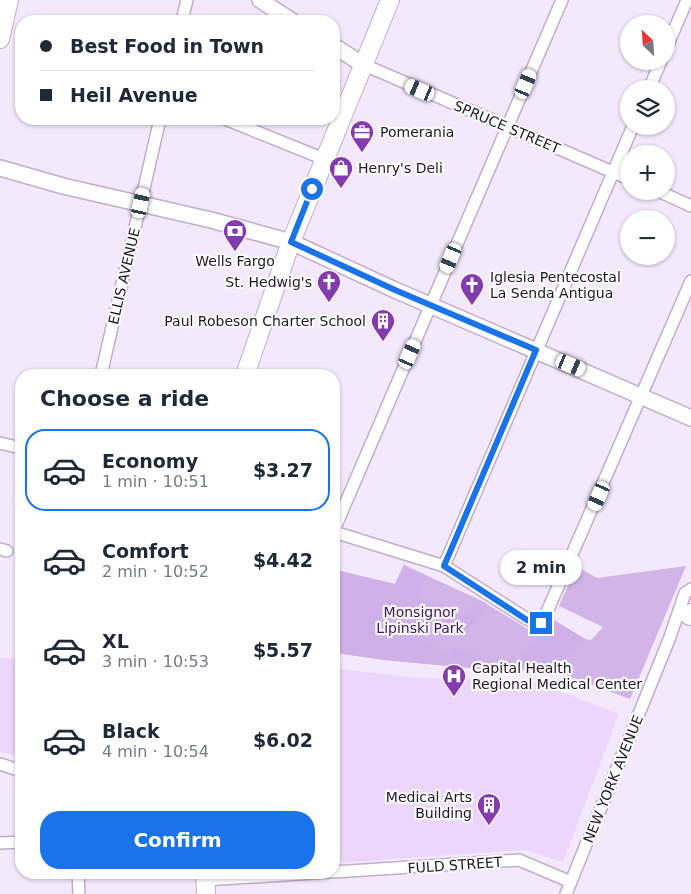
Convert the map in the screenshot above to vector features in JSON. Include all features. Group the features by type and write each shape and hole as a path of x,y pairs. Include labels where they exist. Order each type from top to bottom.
{"main road":[{"path":"0,39 9,0"},
{"path":"260,0 283,15"},
{"path":"340,119 390,0"},
{"name":"SPRUCE STREET","path":"340,50 362,64"},
{"path":"247,369 291,242 338,125"},
{"path":"0,168 62,186 141,203 291,242 691,418"}],"street":[{"path":"183,15 187,0"},
{"path":"340,517 562,0"},
{"path":"675,28 687,0"},
{"name":"SPRUCE STREET","path":"362,64 620,175"},
{"name":"ELLIS AVENUE","path":"102,369 159,125"},
{"path":"240,125 324,159"},
{"path":"444,566 629,135"},
{"path":"675,199 691,206"},
{"path":"340,533 444,566 527,620 541,623 546,619 691,280"},
{"path":"0,443 15,447"},
{"name":"NEW YORK AVENUE","path":"566,894 670,637 691,579"},
{"name":"NEW YORK AVENUE","path":"670,637 691,614"},
{"path":"0,764 15,769"},
{"path":"0,843 15,842"},
{"name":"FULD STREET","path":"340,872 519,860 571,882"},
{"path":"78,879 79,894"},
{"path":"205,882 242,879"}],"shaded area":[{"path":"0,658 15,659 15,756 0,752"},
{"name":"Capital Health Regional Medical Center","path":"340,669 417,678 529,680 619,714 563,862 525,850 340,863"}],"green space":[{"name":"Monsignor Lipinski Park","path":"404,565 480,600 531,631 545,628 552,619 585,639 591,640 603,627 559,606 576,566 597,578 686,566 630,699 552,670 480,669 383,660 340,653 340,571 395,584"},
{"name":"Monsignor Lipinski Park","path":"404,565 426,576 418,597 464,617 480,600 487,604 475,623 463,634 428,611 413,633 448,656 453,648 489,659 519,661 552,619 585,639 552,670 444,665 340,653 340,571 395,584"}],"place":[{"name":"Pomerania","path":"362,153"},
{"name":"Henry's Deli","path":"341,189"},
{"name":"Wells Fargo","path":"235,252"},
{"name":"St. Hedwig's","path":"329,303"},
{"name":"Iglesia Pentecostal La Senda Antigua","path":"472,306"},
{"name":"Paul Robeson Charter School","path":"383,342"},
{"name":"Capital Health Regional Medical Center","path":"454,697"},
{"name":"Medical Arts Building","path":"489,826"}],"route":[{"path":"312,189 291,242 395,290 536,350 444,566 527,620 538,624 541,623"}]}
